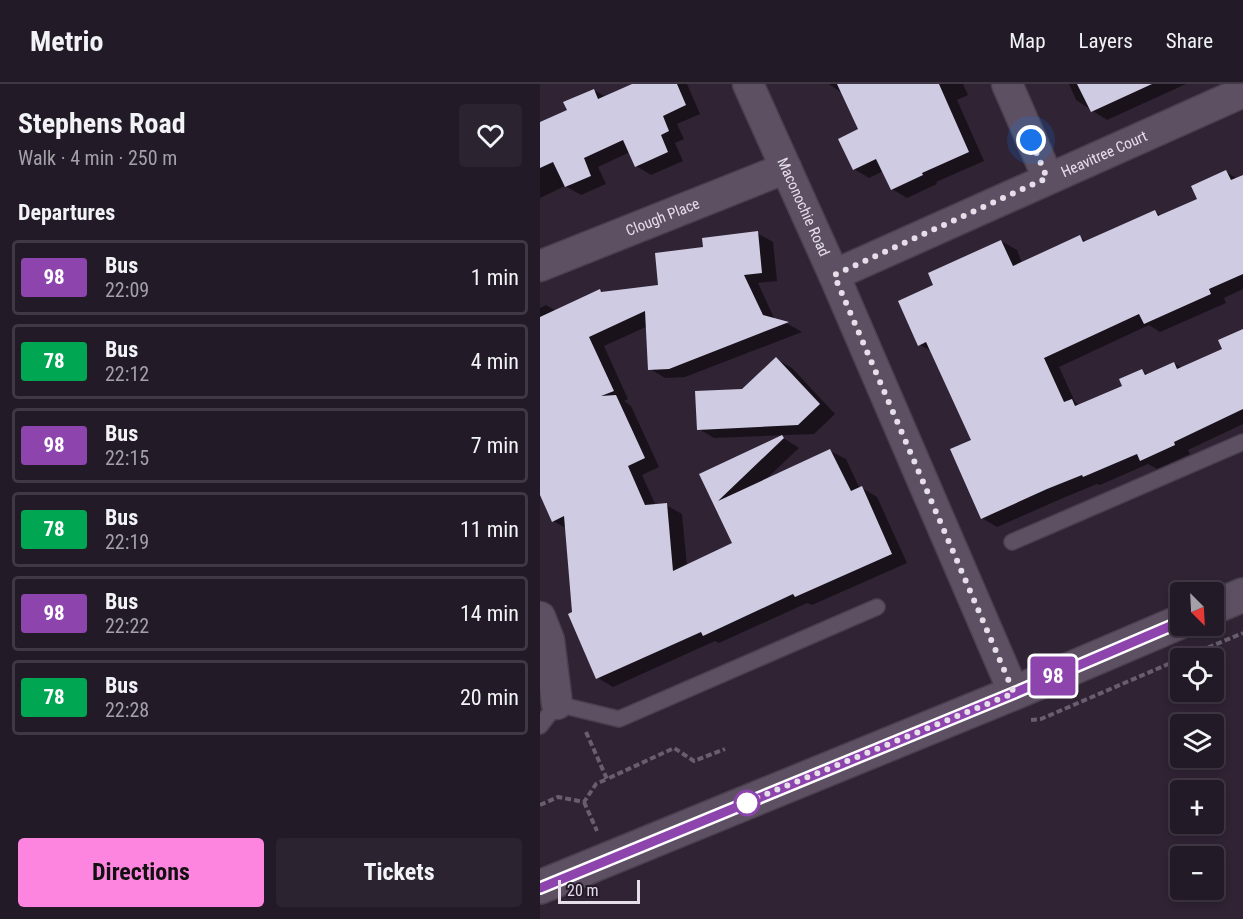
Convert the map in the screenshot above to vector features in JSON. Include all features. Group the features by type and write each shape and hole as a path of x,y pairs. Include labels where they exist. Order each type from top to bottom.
{"street":[{"name":"Maconochie Road","path":"748,84 834,275 1014,693"},
{"path":"1007,84 1047,178"},
{"name":"Heavitree Court","path":"834,275 1243,92"},
{"name":"Clough Place","path":"540,266 786,168"},
{"path":"1224,604 1243,595"},
{"path":"540,618 549,640 549,715"},
{"path":"540,888 1170,626"}],"lane":[{"path":"1012,542 1243,442"},
{"path":"549,715 593,712 619,719 877,607"}],"path":[{"path":"1207,648 1243,633"},
{"path":"593,712 585,730 607,779"},
{"path":"540,805 558,797 584,802 596,784 674,748 694,761 725,750"}],"building":[{"path":"632,84 677,84 686,105 663,116 669,131 661,135 668,152 635,167 623,140 584,158 591,176 565,187 553,162 540,168 540,122 567,110 563,102 594,89 598,99"},
{"path":"837,84 939,84 969,152 891,190 876,159 853,170 838,139 858,129"},
{"path":"1077,84 1152,84 1091,112"},
{"path":"1226,170 1231,180 1243,175 1243,274 1209,289 1211,294 1144,324 1139,314 1044,358 1064,402 1072,399 1075,406 1122,386 1119,379 1142,369 1145,375 1174,362 1177,369 1222,349 1218,340 1243,329 1243,409 1140,461 1137,454 1083,477 1082,475 1047,489 981,519 950,449 971,440 926,342 918,346 898,301 933,285 928,273 1001,240 1013,266 1080,235 1083,242 1155,210 1158,216 1197,199 1191,186"},
{"path":"758,231 762,273 744,275 763,315 789,322 669,369 648,370 645,311 589,337 614,391 601,396 616,395 645,458 628,466 645,505 667,503 673,571 732,543 699,474 782,435 784,438 718,501 830,449 851,491 862,486 892,554 795,597 793,594 703,636 701,632 596,679 568,614 572,612 564,516 552,522 540,495 540,317 600,289 601,292 658,285 655,253 703,247 702,238"},
{"path":"776,357 820,404 798,425 697,430 695,391 742,389"}],"bus line":[{"name":"98","path":"540,888 1170,626"}],"route":[{"path":"747,803 737,806 1014,693 834,275 1047,178 1031,140"}]}
